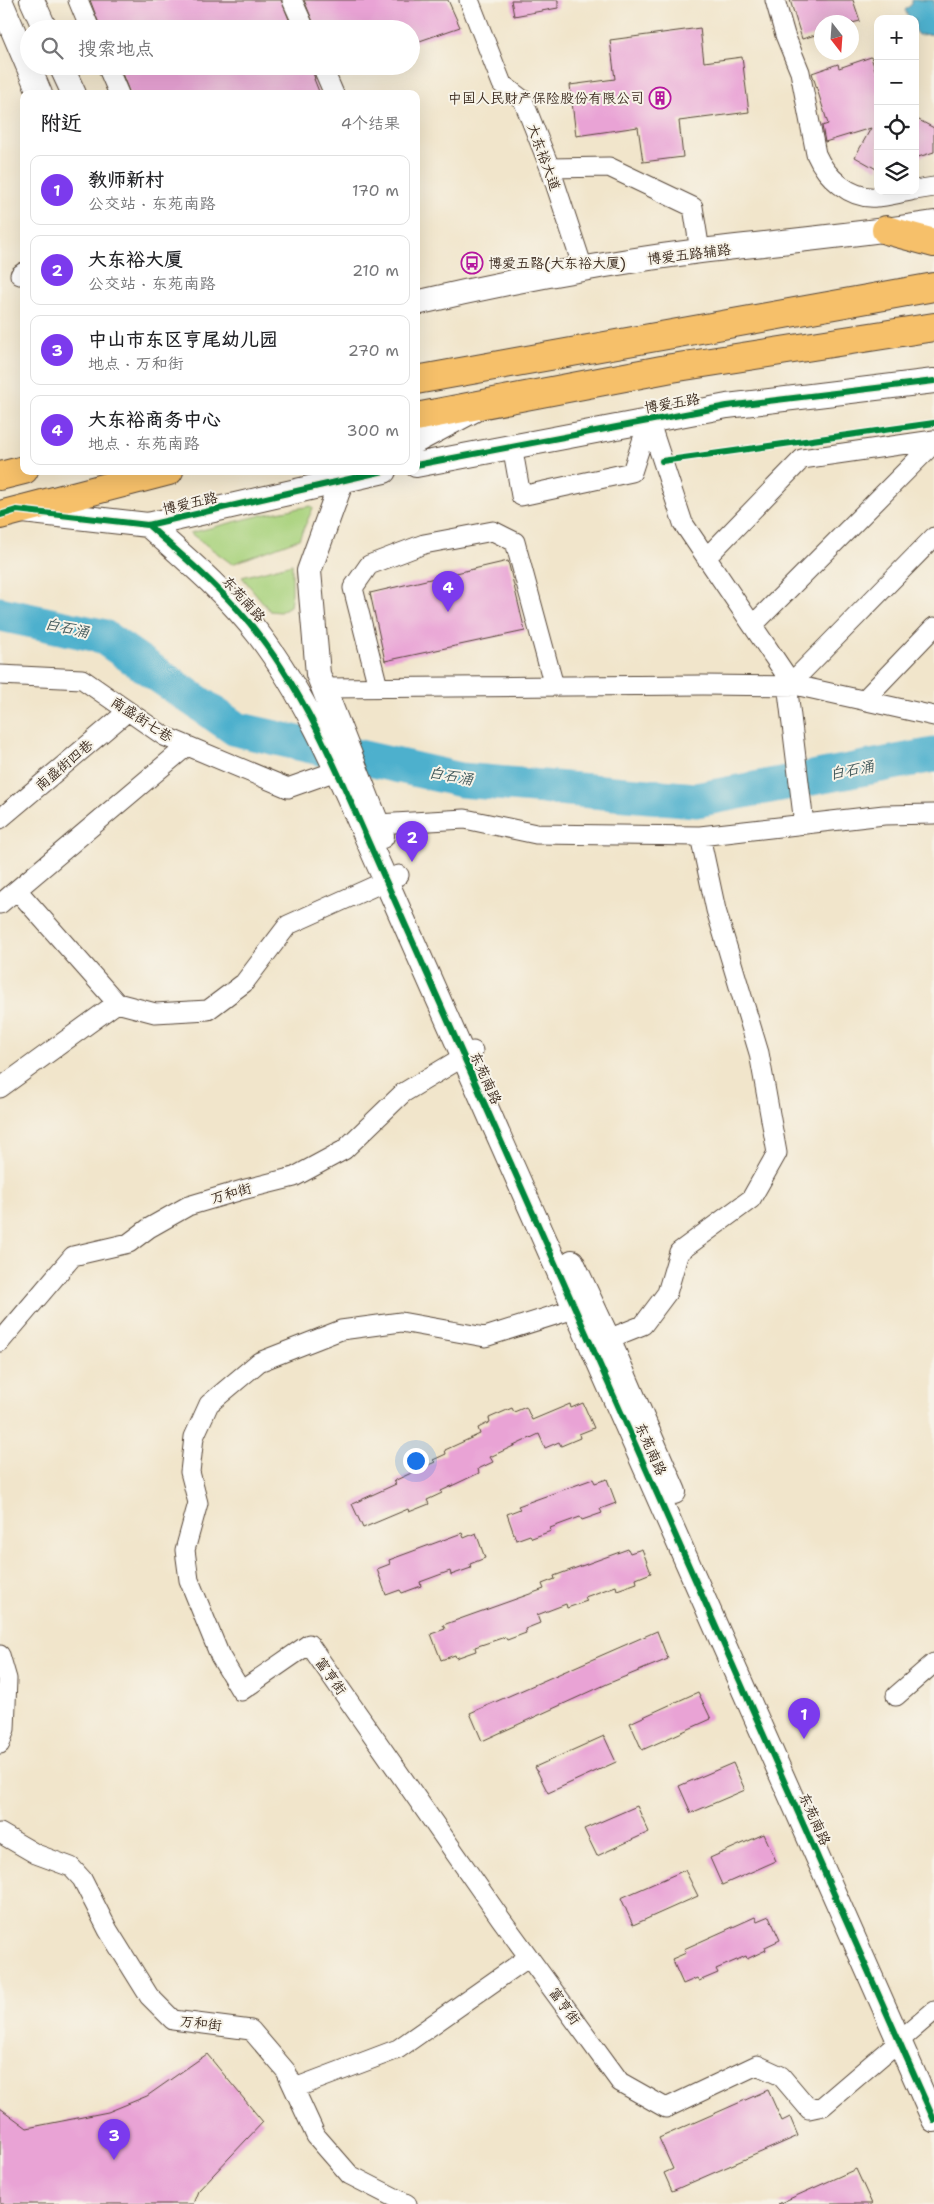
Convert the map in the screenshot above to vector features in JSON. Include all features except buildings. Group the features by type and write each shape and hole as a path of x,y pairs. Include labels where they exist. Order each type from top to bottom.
{"highway":[{"path":"886,230 934,243"},
{"path":"420,379 934,287"},
{"path":"420,416 672,368 934,327"},
{"name":"博爱五路","path":"8,513 154,475"}],"street":[{"path":"0,0 20,47"},
{"path":"32,0 41,20"},
{"path":"78,0 86,20"},
{"path":"292,0 301,20"},
{"name":"大东裕大道","path":"469,0 502,84 523,100 550,168 583,268"},
{"path":"775,0 785,34 800,72 816,154 821,165 836,183 855,192 875,198 890,195"},
{"path":"32,75 38,90"},
{"path":"65,75 72,90"},
{"path":"111,75 117,90"},
{"path":"326,75 332,90"},
{"path":"550,168 609,167 694,207 700,252"},
{"path":"919,189 934,187"},
{"name":"博爱五路辅路","path":"420,302 583,268 934,223"},
{"name":"博爱五路","path":"420,464 512,445 727,406 934,381"},
{"path":"420,439 492,401"},
{"path":"512,445 521,496 632,472 649,420"},
{"path":"649,420 683,523 786,674 804,824"},
{"path":"706,558 802,459 934,442"},
{"path":"753,625 934,442"},
{"path":"348,784 327,697 318,674 309,571 350,476"},
{"name":"博爱五路","path":"8,513 148,526 350,476"},
{"name":"东苑南路","path":"148,526 209,579 259,635 304,704 348,784 392,878 468,1054 583,1307 934,2120"},
{"path":"378,687 353,588 368,565 424,544 492,532 515,542 554,686"},
{"path":"788,686 934,538"},
{"path":"864,700 934,627"},
{"name":"南盛街七巷","path":"0,675 82,679 164,736 288,788 348,784"},
{"path":"327,697 378,687 799,686 934,716"},
{"name":"南盛街四巷","path":"0,819 128,711"},
{"path":"0,904 187,746"},
{"name":"东苑南路","path":"348,784 377,824 392,878"},
{"path":"377,824 465,819 536,834 700,836 884,815 934,814"},
{"path":"608,1339 643,1325 667,1293 679,1252 751,1199 777,1153 759,1053 716,910 700,836"},
{"path":"17,890 117,1003 155,1013 208,1010 244,983 288,925 392,878"},
{"path":"0,1088 117,1003"},
{"name":"万和街","path":"0,1342 43,1294 73,1256 129,1243 149,1228 188,1206 294,1177 344,1150 403,1093 468,1054"},
{"name":"东苑南路","path":"583,1307 608,1339 934,2089"},
{"name":"富亨街","path":"583,1307 485,1336 401,1322 341,1330 259,1362 209,1404 194,1437 190,1472 198,1503 185,1550 189,1580 220,1656 241,1691 309,1644 529,1957 620,2082 666,2108 757,2065 781,2076 809,2109 823,2106 909,2033"},
{"path":"0,1655 7,1679 5,1729 0,1744"},
{"path":"896,1696 934,1663"},
{"name":"万和街","path":"0,1833 36,1854 71,1867 82,1879 108,1930 149,1996 173,2020 251,2030 286,2070 316,2136 350,2175 407,2204"},
{"path":"294,2088 398,2049 529,1957"},
{"path":"909,2033 934,2011"}],"green space":[{"path":"311,506 313,508 299,539 232,564 190,533 266,514"},
{"path":"292,564 290,606 280,612 270,611 242,577"}],"water":[{"path":"912,0 934,0 934,34 919,35 919,15 907,15 905,10 912,4"}],"waterway":[{"name":"白石涌","path":"0,614 102,636 236,729 461,780 696,800 934,755"}],"cycle path":[{"path":"420,464 727,406 934,381"},
{"path":"662,461 934,423"},
{"path":"0,515 17,510 148,525 367,475"},
{"path":"148,525 221,591 247,620 279,663 314,723 344,786 934,2120"}],"place":[{"name":"中国人民财产保险股份有限公司","path":"660,98"},
{"name":"博爱五路(大东裕大厦)","path":"472,263"},
{"name":"大东裕商务中心","path":"448,612"},
{"name":"大东裕大厦","path":"412,862"},
{"name":"教师新村","path":"804,1739"},
{"name":"中山市东区亨尾幼儿园","path":"114,2160"}]}
